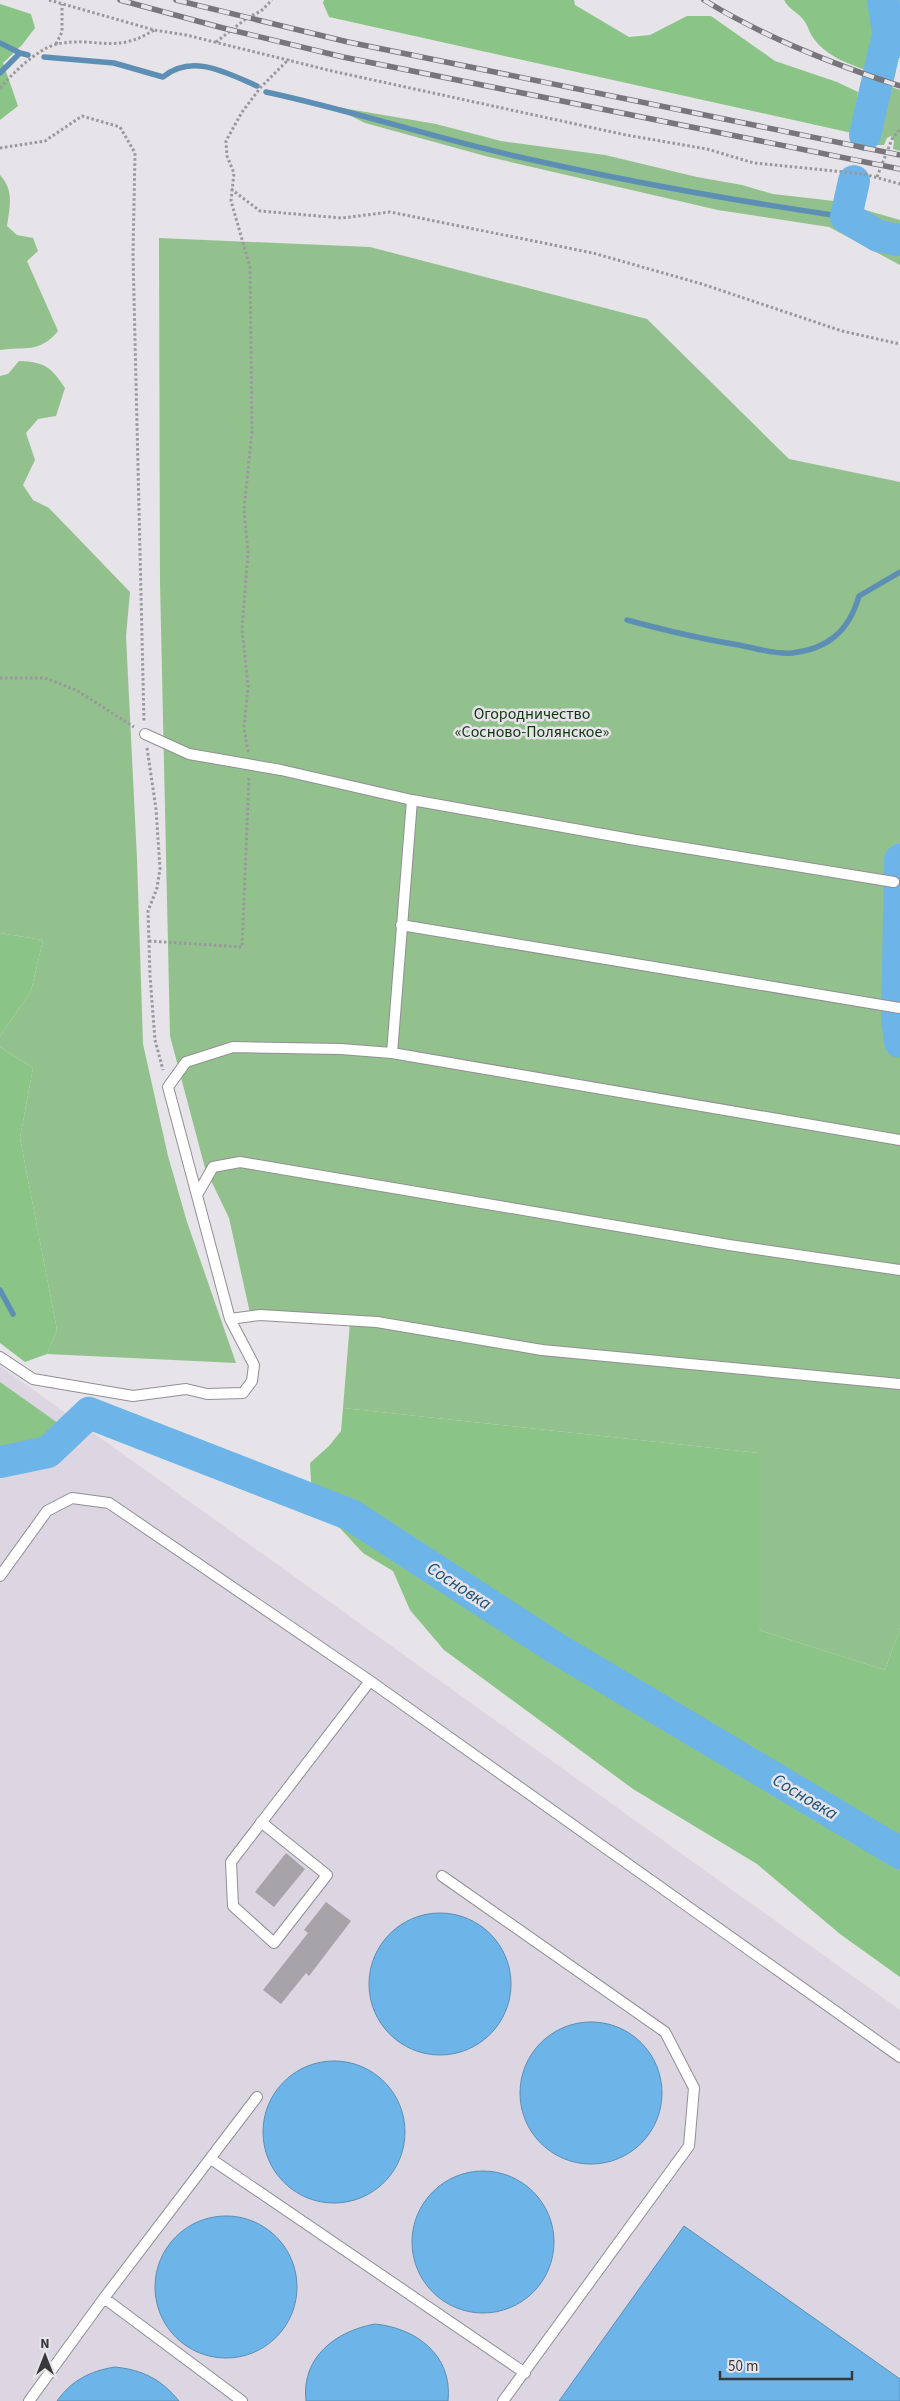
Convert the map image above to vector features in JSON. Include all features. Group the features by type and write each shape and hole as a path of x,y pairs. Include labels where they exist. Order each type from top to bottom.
{"lane":[{"path":"145,734 189,754 347,784 412,800 636,840 894,882"},
{"path":"392,1053 412,800"},
{"path":"401,925 896,1007"},
{"path":"0,1356 33,1379 133,1396 186,1389 207,1394 242,1393 252,1381 254,1366 230,1319 168,1087 186,1062 233,1047 341,1049 392,1053 900,1140"},
{"path":"196,1195 213,1167 240,1162 729,1245 900,1270"},
{"path":"230,1319 260,1315 377,1322 542,1350 900,1384"},
{"path":"0,1576 46,1510 72,1498 109,1503 370,1681 900,2057"},
{"path":"262,1822 327,1875 274,1943 233,1906 231,1862 370,1681"},
{"path":"442,1876 665,2032 694,2088 689,2146 503,2401"},
{"path":"29,2401 104,2298 258,2097"},
{"path":"211,2159 525,2373"},
{"path":"104,2298 242,2401"}],"path":[{"path":"49,0 154,30 216,42 332,71 617,133 707,149 754,163 877,177 900,184"},
{"path":"216,42 248,18 261,11 272,0"},
{"path":"0,88 14,72 56,44 62,32 62,4"},
{"path":"56,44 124,44 154,30"},
{"path":"149,941 242,947 249,764 244,728 248,686 242,629 248,553 244,510 252,431 250,267 231,201 234,173 227,156 226,141 242,112 261,87 289,59"},
{"path":"0,148 45,141 82,116 120,126 135,154 133,264 145,734 156,809 160,869 158,888 148,911 149,941 155,1040 168,1087"},
{"path":"877,177 892,139 900,129"},
{"path":"231,189 260,211 342,218 390,212 593,253 702,284 842,331 900,344"},
{"path":"0,678 45,678 76,690 145,734"}],"shaded area":[{"path":"0,1366 900,2010 900,2401 0,2401"}],"green space":[{"path":"324,0 574,0 575,5 629,37 650,35 687,16 711,16 775,61 837,82 858,92 852,133 329,17 323,3"},
{"path":"784,0 879,0 884,35 874,73 857,67 824,50 812,36 803,19"},
{"path":"891,0 900,0 900,58 889,60 897,27"},
{"path":"0,4 31,14 35,28 22,45 3,63 18,106 0,120"},
{"path":"881,83 900,90 900,151 893,149 894,141 891,136 887,138 884,145 868,145"},
{"path":"331,106 436,124 501,141 605,155 697,177 742,185 773,194 834,201 900,220 900,265 829,227 718,210 489,157 365,123"},
{"path":"0,175 7,186 10,199 7,226 17,235 33,238 38,251 27,261 58,331 44,343 31,348 0,350"},
{"name":"Огородничество «Сосново-Полянское»","path":"159,238 370,247 647,319 789,459 900,482 900,1628 885,1670 759,1630 759,1453 343,1408 350,1322 250,1313 229,1218 205,1168 170,1036 160,582"},
{"path":"19,361 41,364 56,375 65,388 56,416 38,419 26,433 35,460 23,485 33,500 49,508 130,592 126,636 137,859 143,1044 168,1156 187,1222 236,1363 47,1354 57,1330 20,1138 33,1068 0,1047 0,1036 31,991 43,940 0,933 0,376 8,374"},
{"path":"0,933 43,940 31,991 0,1036"},
{"path":"0,1047 33,1068 20,1138 57,1330 47,1354 25,1362 0,1343"},
{"path":"0,1382 72,1433 0,1449"},
{"path":"343,1408 759,1453 759,1630 885,1670 900,1628 900,1977 840,1934 757,1864 633,1789 444,1650 410,1610 393,1571 363,1553 312,1498 310,1463 329,1446 341,1431"}],"water":[{"path":"440,1913 454,1914 467,1918 480,1925 490,1934 499,1944 506,1957 510,1970 510,1998 506,2011 499,2024 490,2034 480,2043 467,2050 454,2054 440,2055 426,2054 413,2050 400,2043 390,2034 381,2024 374,2011 370,1998 369,1984 370,1970 374,1957 381,1944 390,1934 400,1925 413,1918 426,1914"},
{"path":"591,2022 605,2023 618,2027 631,2034 641,2043 650,2053 657,2066 661,2079 661,2107 657,2120 650,2133 641,2143 631,2152 618,2159 605,2163 591,2164 577,2163 564,2159 551,2152 541,2143 532,2133 525,2120 521,2107 520,2093 521,2079 525,2066 532,2053 541,2043 551,2034 564,2027 577,2023"},
{"path":"334,2061 348,2062 361,2066 374,2073 384,2082 393,2092 400,2105 404,2118 404,2146 400,2159 393,2172 384,2182 374,2191 361,2198 348,2202 334,2203 320,2202 307,2198 294,2191 284,2182 275,2172 268,2159 264,2146 263,2132 264,2118 268,2105 275,2092 284,2082 294,2073 307,2066 320,2062"},
{"path":"483,2171 497,2172 510,2176 523,2183 533,2192 542,2202 549,2215 553,2228 553,2256 549,2269 542,2282 533,2292 523,2301 510,2308 497,2312 483,2313 469,2312 456,2308 443,2301 433,2292 424,2282 417,2269 413,2256 412,2242 413,2228 417,2215 424,2202 433,2192 443,2183 456,2176 469,2172"},
{"path":"226,2216 240,2217 253,2221 266,2228 276,2237 285,2247 292,2260 296,2273 296,2301 292,2314 285,2327 276,2337 266,2346 253,2353 240,2357 226,2358 212,2357 199,2353 186,2346 176,2337 167,2327 160,2314 156,2301 155,2287 156,2273 160,2260 167,2247 176,2237 186,2228 199,2221 212,2217"},
{"path":"684,2226 900,2379 900,2401 559,2401"},
{"path":"375,2324 404,2331 429,2347 438,2357 444,2370 448,2385 448,2401 306,2401 306,2385 309,2371 315,2359 335,2340 347,2333"},
{"path":"115,2367 134,2370 151,2377 172,2393 179,2401 57,2401 75,2382 98,2371"}],"building":[{"path":"286,1853 305,1869 274,1907 255,1892"},
{"path":"326,1902 351,1921 309,1976 306,1973 281,2004 263,1990 308,1933 304,1930"}],"waterway":[{"name":"Сосновка","path":"865,135 888,34 883,0"},
{"path":"888,34 900,38"},
{"path":"0,43 20,53"},
{"path":"0,73 20,53 28,55"},
{"path":"44,57 114,63 163,77 174,70 186,66 198,66 222,71 257,86"},
{"path":"266,92 484,149 597,174 680,190 846,217"},
{"name":"Сосновка","path":"854,181 846,217 878,236 900,240"},
{"path":"627,620 683,634 772,652 792,653 805,651 826,642 843,628 855,608 859,596 900,572"},
{"name":"Сосновка","path":"900,860 897,1019 900,1042"},
{"path":"0,1290 13,1314"},
{"name":"Сосновка","path":"0,1462 48,1452 89,1413 351,1515 554,1647 900,1853"}],"railway":[{"path":"120,0 223,28 343,57 900,169"},
{"path":"176,0 348,42 900,155"},
{"path":"704,0 750,26 799,49 900,86"}]}
